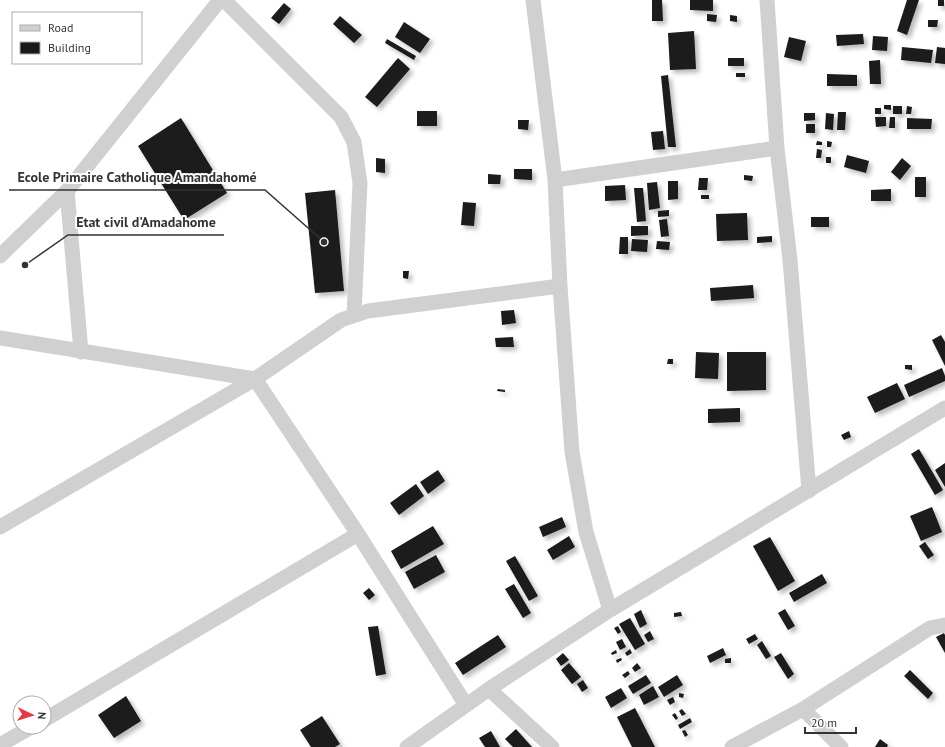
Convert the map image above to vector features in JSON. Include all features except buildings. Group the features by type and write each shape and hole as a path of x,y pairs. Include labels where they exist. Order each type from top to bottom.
{"street":[{"path":"0,256 67,191 220,0"},
{"path":"224,0 341,117 354,142 360,183 354,315"},
{"path":"532,0 555,180 560,286 572,452 586,532 610,610"},
{"path":"767,0 777,148 790,260 809,491"},
{"path":"555,180 777,148"},
{"path":"67,191 81,352"},
{"path":"0,527 255,379 341,320 368,311 560,286"},
{"path":"0,338 255,379 358,534 466,705"},
{"path":"408,747 488,689 610,610 945,408"},
{"path":"52,715 358,534"},
{"path":"732,747 803,709 930,628 945,625"},
{"path":"488,689 552,747"},
{"path":"803,709 841,747"},
{"path":"0,746 18,735"}],"place":[{"name":"Ecole Primaire Catholique Amandahomé","path":"324,242"},
{"name":"Etat civil d'Amadahome","path":"25,265"}]}
